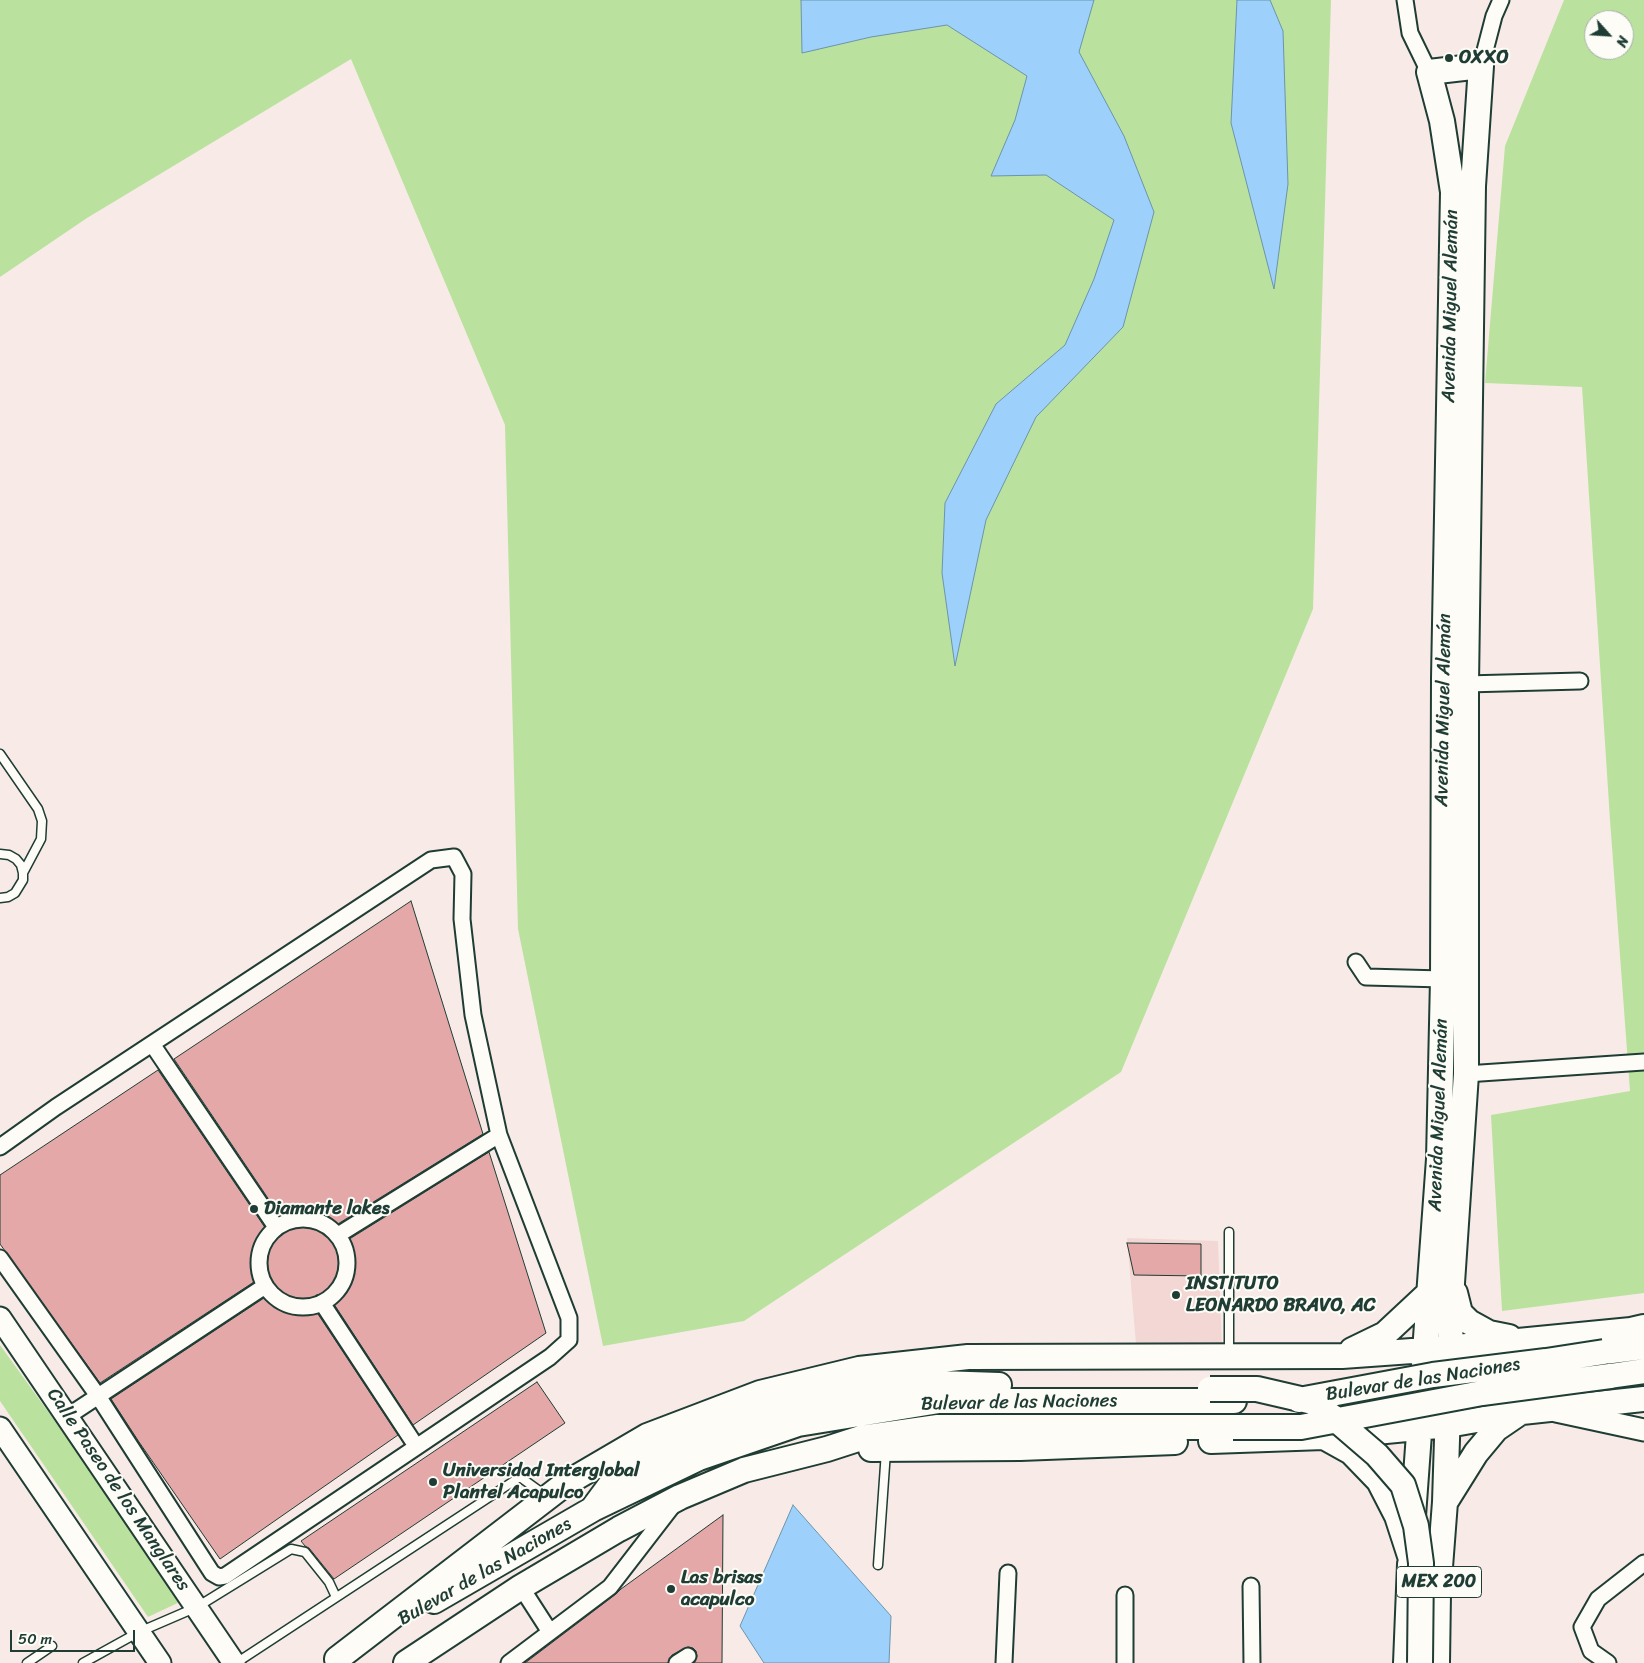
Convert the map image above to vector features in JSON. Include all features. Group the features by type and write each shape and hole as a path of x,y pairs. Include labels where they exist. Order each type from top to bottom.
{"main road":[{"path":"1429,72 1481,66"},
{"name":"Avenida Miguel Alemán","path":"1448,1425 1452,1283 1466,1074 1466,684 1474,186 1481,66"},
{"name":"Avenida Miguel Alemán","path":"1419,1427 1439,1159 1443,979 1444,687 1453,192 1442,121 1429,72"},
{"path":"1442,121 1478,120"},
{"path":"1452,1283 1460,1313 1469,1322 1490,1332 1523,1340"},
{"path":"1342,1356 1385,1334 1430,1292"},
{"name":"Calle Paseo de los Manglares","path":"0,1318 235,1663"},
{"path":"334,1661 565,1484 647,1436 760,1392 859,1369 968,1357 1342,1356 1426,1350 1450,1346 1631,1330 1644,1327"},
{"name":"Bulevar de las Naciones","path":"334,1661 592,1509 699,1458 798,1424 939,1400 1296,1401 1433,1375 1644,1347"},
{"name":"Bulevar de las Naciones","path":"406,1663 521,1587 619,1529 680,1497 744,1470 827,1449 860,1438 938,1427 1301,1427 1482,1393 1644,1371"},
{"path":"592,1509 617,1476 715,1428 807,1399 894,1387 940,1383 1257,1389 1313,1402 1377,1455 1402,1485 1416,1526 1421,1563 1420,1663"},
{"path":"827,1449 1020,1448 1324,1437 1448,1425 1522,1412 1644,1399"},
{"path":"1545,1409 1644,1430"},
{"path":"1446,1502 1481,1447 1496,1429 1522,1412"},
{"name":"MEX 200","path":"1437,1663 1438,1593 1446,1502 1448,1425"},
{"name":"MEX 200","path":"1406,1663 1410,1556 1419,1427"},
{"path":"0,1428 160,1663"},
{"path":"1324,1437 1351,1452 1379,1481 1397,1516 1410,1556"}],"street":[{"name":"Avenida Miguel Alemán","path":"1405,0 1410,33 1429,72"},
{"name":"Avenida Miguel Alemán","path":"1481,66 1494,16 1501,0"},
{"path":"1466,684 1580,681"},
{"path":"0,1147 56,1107 430,860 454,857 464,874 462,919 473,1015 499,1135 568,1318 568,1340 550,1358 416,1446 226,1576 219,1577 212,1573 98,1396 0,1258"},
{"path":"1356,962 1366,977 1443,979"},
{"path":"152,1044 276,1227"},
{"path":"1466,1074 1644,1062"},
{"path":"338,1235 499,1135"},
{"path":"297,1218 309,1218 320,1221 338,1235 347,1253 347,1273 338,1291 322,1303 310,1307 291,1305 274,1296 266,1286 259,1266 263,1244 276,1227 297,1218"},
{"path":"68,1416 266,1286"},
{"path":"322,1303 416,1446"},
{"path":"509,1663 610,1587 680,1497"},
{"path":"1608,1663 1591,1651 1582,1627 1598,1599 1644,1563"},
{"path":"1004,1663 1008,1573"},
{"path":"1251,1586 1252,1663"},
{"path":"521,1587 550,1632"},
{"path":"1125,1595 1125,1663"}],"lane":[{"path":"0,754 38,809 42,822 40,839 23,873 20,887 8,897 0,898"},
{"path":"0,854 9,855 16,859 21,865 23,873"},
{"path":"1228,1356 1229,1232"},
{"path":"878,1565 886,1449"},
{"path":"235,1663 520,1477 548,1497"},
{"path":"84,1663 139,1632 197,1607 291,1549 305,1552 329,1582 336,1597"},
{"path":"27,1663 52,1646"}],"shaded area":[{"name":"INSTITUTO LEONARDO BRAVO, AC","path":"1127,1238 1218,1241 1222,1348 1137,1356"}],"green space":[{"path":"0,0 1331,0 1313,609 1121,1072 744,1321 603,1346 518,929 505,425 351,59 87,218 0,277"},
{"path":"1564,0 1644,0 1644,1293 1502,1311 1491,1115 1630,1091 1610,820 1582,387 1485,383 1505,146"},
{"path":"0,1345 184,1600 148,1617 0,1401"}],"water":[{"path":"801,0 1094,0 1079,52 1124,136 1154,212 1123,327 1036,417 986,520 955,666 942,573 945,503 996,404 1065,345 1094,279 1114,220 1046,175 991,176 1015,120 1027,76 947,25 871,37 802,53"},
{"path":"1237,0 1270,0 1283,31 1288,184 1274,289 1231,123"},
{"path":"793,1505 891,1616 889,1663 764,1663 740,1626"}],"building":[{"name":"Diamante lakes","path":"411,901 483,1134 333,1227 330,1231 330,1240 334,1243 343,1243 489,1152 546,1333 413,1425 330,1298 322,1294 316,1295 313,1303 314,1308 398,1435 220,1559 111,1399 270,1294 274,1290 273,1281 269,1277 260,1278 100,1383 0,1244 0,1175 158,1070 268,1232 272,1236 281,1235 285,1231 284,1222 174,1059"},
{"path":"1127,1243 1201,1244 1201,1276 1134,1275"},
{"name":"Universidad Interglobal Plantel Acapulco","path":"537,1382 565,1423 334,1579 301,1541"},
{"name":"Las brisas acapulco","path":"723,1515 722,1663 694,1663 697,1656 696,1651 688,1647 672,1655 668,1663 525,1663 621,1589"}],"place":[{"name":"OXXO","path":"1449,58"},
{"name":"Diamante lakes","path":"254,1209"},
{"name":"INSTITUTO LEONARDO BRAVO, AC","path":"1176,1295"},
{"name":"Universidad Interglobal Plantel Acapulco","path":"433,1482"},
{"name":"Las brisas acapulco","path":"671,1589"}]}
